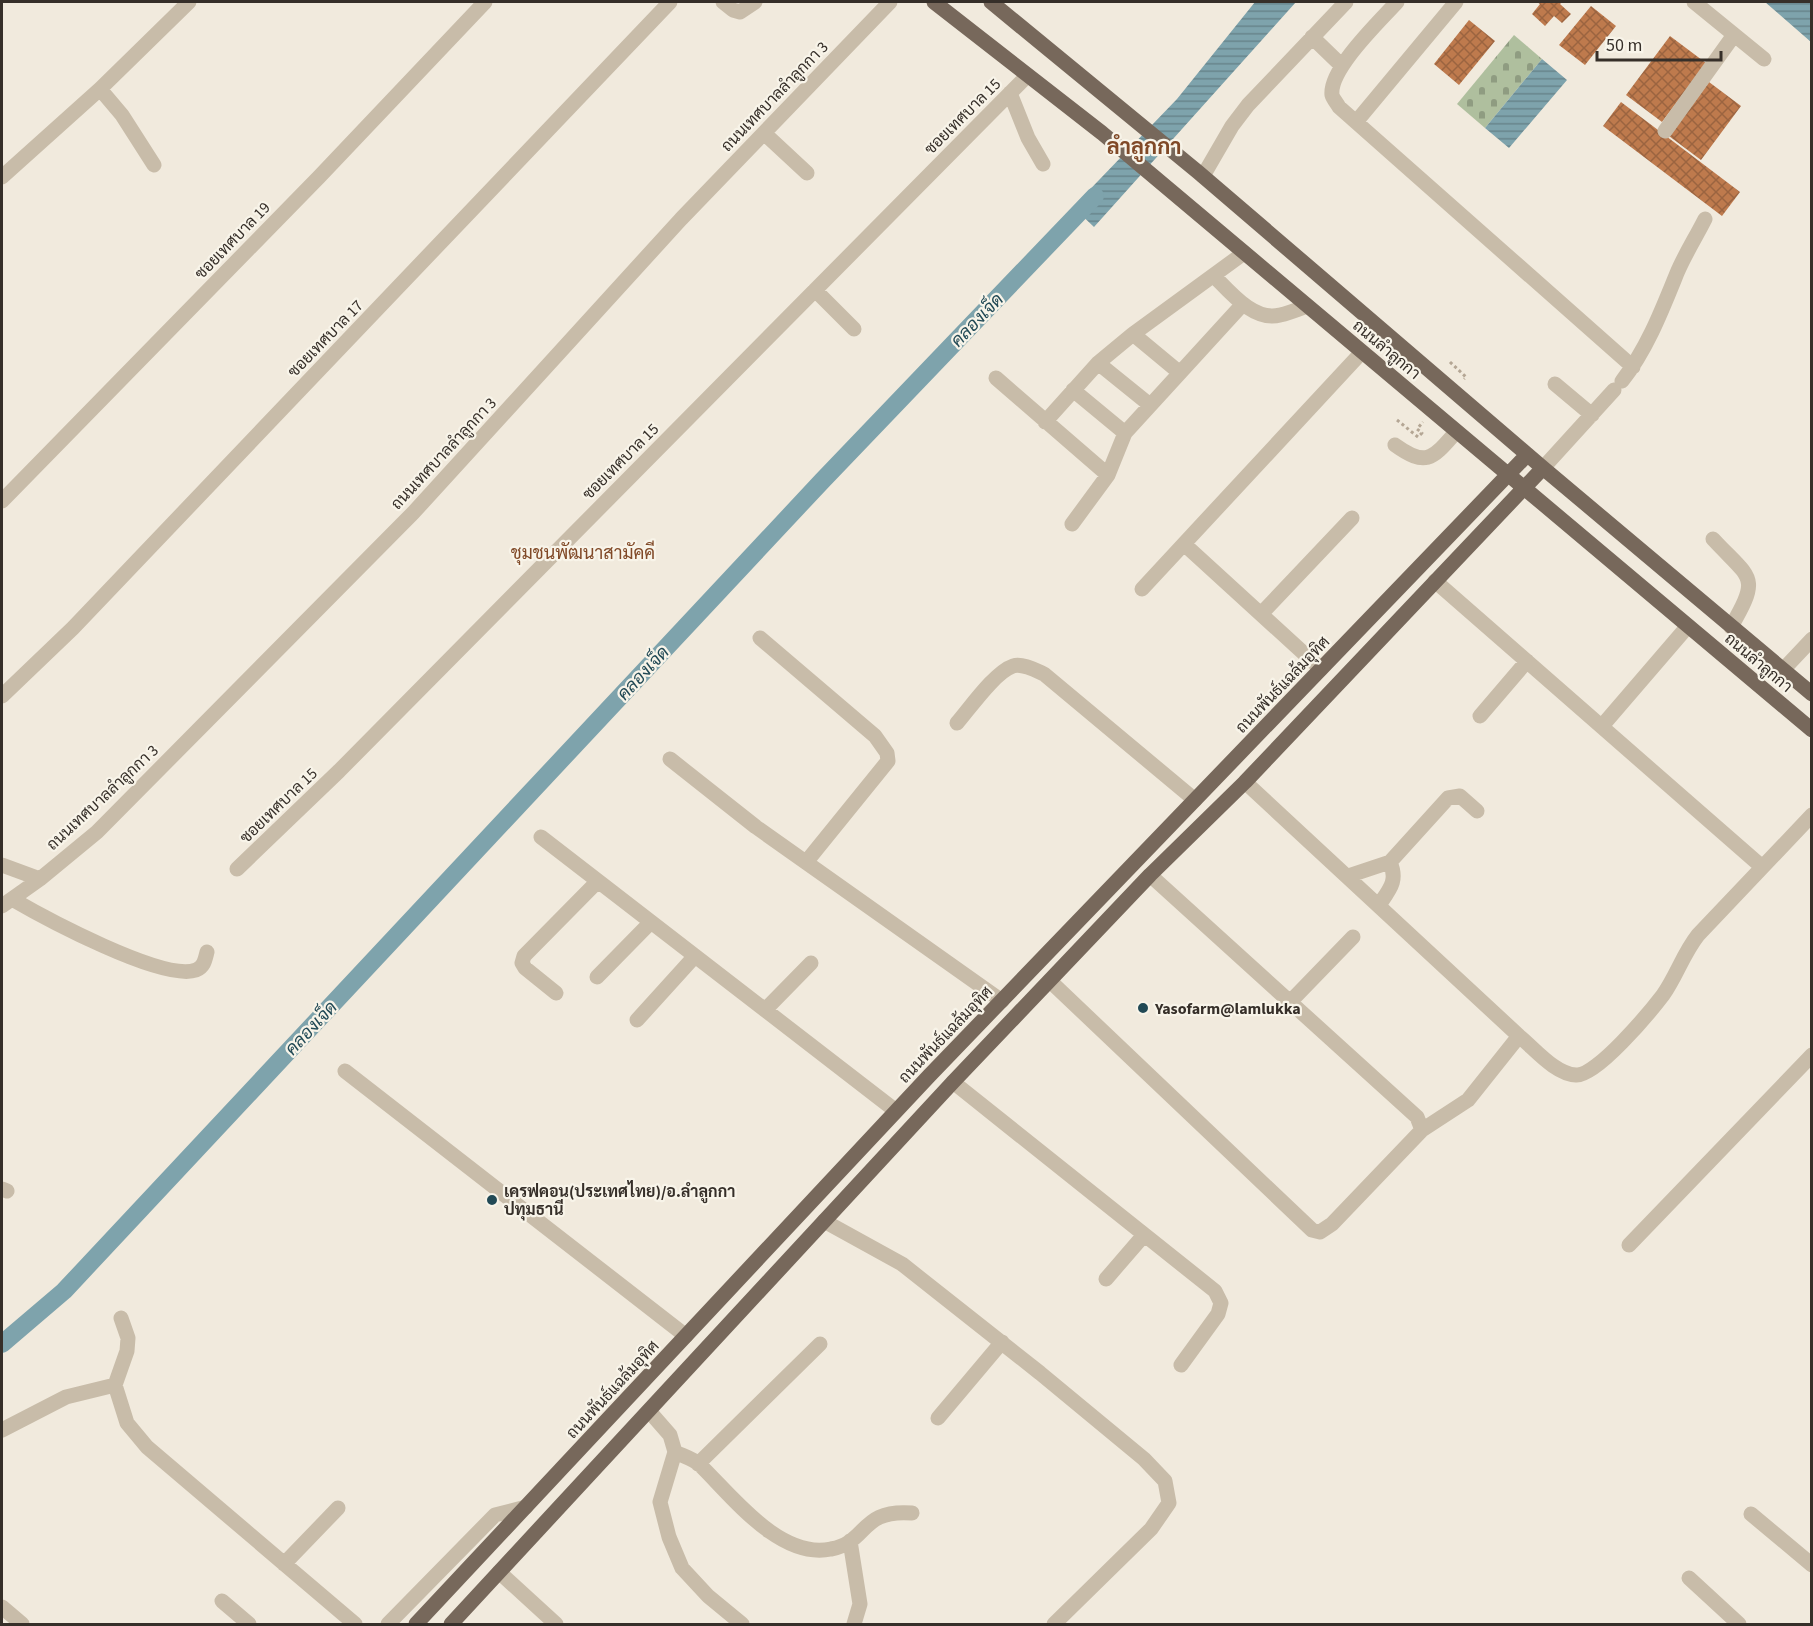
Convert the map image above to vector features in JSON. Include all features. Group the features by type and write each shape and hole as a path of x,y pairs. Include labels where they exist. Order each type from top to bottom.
{"main road":[{"name":"ถนนลำลูกกา","path":"934,2 1102,133 1812,730"},
{"name":"ถนนลำลูกกา","path":"992,2 1123,108 1731,627 1783,670 1808,686"},
{"name":"ถนนพันธ์แฉล้มอุทิศ","path":"416,1624 896,1111 1527,455"},
{"path":"456,1623 499,1572 953,1082 1150,876 1245,782 1543,468"}],"street":[{"path":"2,177 99,89 189,2"},
{"name":"ซอยเทศบาล 19","path":"2,501 485,2"},
{"name":"ซอยเทศบาล 17","path":"2,696 81,619 670,2"},
{"path":"723,2 733,10 740,12 755,2"},
{"name":"ถนนเทศบาลลำลูกกา 3","path":"7,902 40,879 97,832 413,513 681,219 890,2"},
{"path":"1201,174 1232,126 1346,2"},
{"path":"1397,2 1342,66 1333,83 1332,96 1339,107 1633,368"},
{"path":"1356,122 1456,2"},
{"path":"1694,2 1764,59"},
{"path":"1665,131 1734,35"},
{"path":"1312,37 1342,66"},
{"name":"ซอยเทศบาล 15","path":"237,869 339,771 1027,76"},
{"path":"99,89 122,115 154,165"},
{"path":"1010,93 1028,138 1044,164"},
{"path":"764,133 807,174"},
{"path":"1543,468 1633,368 1705,219"},
{"path":"1045,422 1098,363 1133,334 1244,253"},
{"path":"1214,276 1242,304 1265,315 1278,316 1307,306"},
{"path":"815,290 855,329"},
{"path":"1072,524 1108,475 1125,433 1242,304"},
{"path":"1133,334 1180,373"},
{"path":"1142,589 1362,352"},
{"path":"1098,363 1150,405"},
{"path":"996,378 1108,475"},
{"path":"1555,384 1592,415"},
{"path":"1073,390 1125,433"},
{"path":"1395,445 1412,457 1424,459 1434,456 1456,432"},
{"path":"1261,614 1352,518"},
{"path":"1713,539 1746,574 1750,586 1749,595 1731,627"},
{"path":"1184,544 1321,669"},
{"path":"1435,581 1761,866"},
{"path":"1602,726 1688,626"},
{"path":"760,638 875,736 887,753 888,761 807,861"},
{"path":"1783,670 1812,639"},
{"path":"1480,716 1527,661"},
{"path":"957,723 999,676 1014,666 1026,666 1044,674 1195,800"},
{"path":"670,759 756,827 1002,1001"},
{"path":"1245,782 1519,1036 1560,1070 1578,1076 1590,1072 1603,1062 1663,995 1685,951 1761,866 1812,815"},
{"path":"1348,876 1390,862 1448,798 1460,796 1477,811"},
{"path":"541,837 896,1111"},
{"path":"1380,905 1393,884 1395,875 1390,862"},
{"path":"2,865 40,879"},
{"path":"1150,876 1417,1118 1422,1130"},
{"path":"556,993 525,968 524,956 598,881"},
{"path":"7,902 163,969 182,972 198,970 203,965 207,952"},
{"path":"597,977 651,922"},
{"path":"1290,1002 1353,937"},
{"path":"637,1020 695,956"},
{"path":"765,1010 811,963"},
{"path":"1050,981 1312,1230 1320,1232 1332,1224 1422,1130 1468,1100 1519,1036"},
{"path":"1629,1245 1812,1055"},
{"path":"345,1071 686,1335"},
{"path":"953,1082 1215,1291 1221,1302 1218,1314 1180,1365"},
{"path":"824,1221 902,1264 1002,1342 1144,1459 1165,1481 1169,1503 1151,1528 1054,1624"},
{"path":"1106,1279 1144,1235"},
{"path":"121,1318 128,1338 128,1351 115,1385 127,1424 147,1447 355,1624"},
{"path":"938,1418 1002,1342"},
{"path":"698,1464 820,1344"},
{"path":"2,1430 66,1397 115,1385"},
{"path":"649,1411 670,1435 675,1452 660,1502 669,1537 682,1568 708,1596 742,1624"},
{"path":"675,1452 698,1464 756,1521 787,1542 811,1549 831,1550 850,1541 874,1518 891,1511 912,1513"},
{"path":"388,1624 495,1515 526,1507"},
{"path":"284,1564 338,1508"},
{"path":"1751,1514 1812,1565"},
{"path":"850,1541 860,1604 854,1624"},
{"path":"499,1572 556,1624"},
{"path":"1689,1578 1739,1624"},
{"path":"222,1601 249,1624"},
{"path":"2,1607 22,1624"}],"path":[{"path":"1450,362 1467,377"},
{"path":"1397,420 1418,437 1422,433 1417,429"}],"green space":[{"path":"1514,35 1542,59 1485,128 1457,104"}],"water":[{"path":"1255,2 1296,2 1094,227 1073,207 1177,99"},
{"path":"1765,2 1811,2 1811,42"},
{"path":"1542,59 1567,80 1509,148 1485,128"}],"building":[{"path":"1537,2 1562,2 1560,4 1571,14 1562,23 1554,16 1545,26 1532,14 1540,4"},
{"path":"1591,6 1616,26 1585,65 1559,45"},
{"path":"1469,20 1495,41 1459,85 1434,64"},
{"path":"1670,36 1706,63 1662,122 1626,95"},
{"path":"1709,82 1741,106 1701,160 1669,136"},
{"path":"1621,102 1740,192 1722,216 1603,126"}],"waterway":[{"name":"คลองเจ็ด","path":"2,1344 64,1291 822,481 1095,196"}],"place":[{"name":"Yasofarm@lamlukka","path":"1143,1008"},
{"name":"เครฟคอน(ประเทศไทย)/อ.ลำลูกกา ปทุมธานี","path":"492,1200"}],"district":[{"name":"ลำลูกกา","path":"1144,146"},
{"name":"ชุมชนพัฒนาสามัคคี","path":"583,553"}]}
